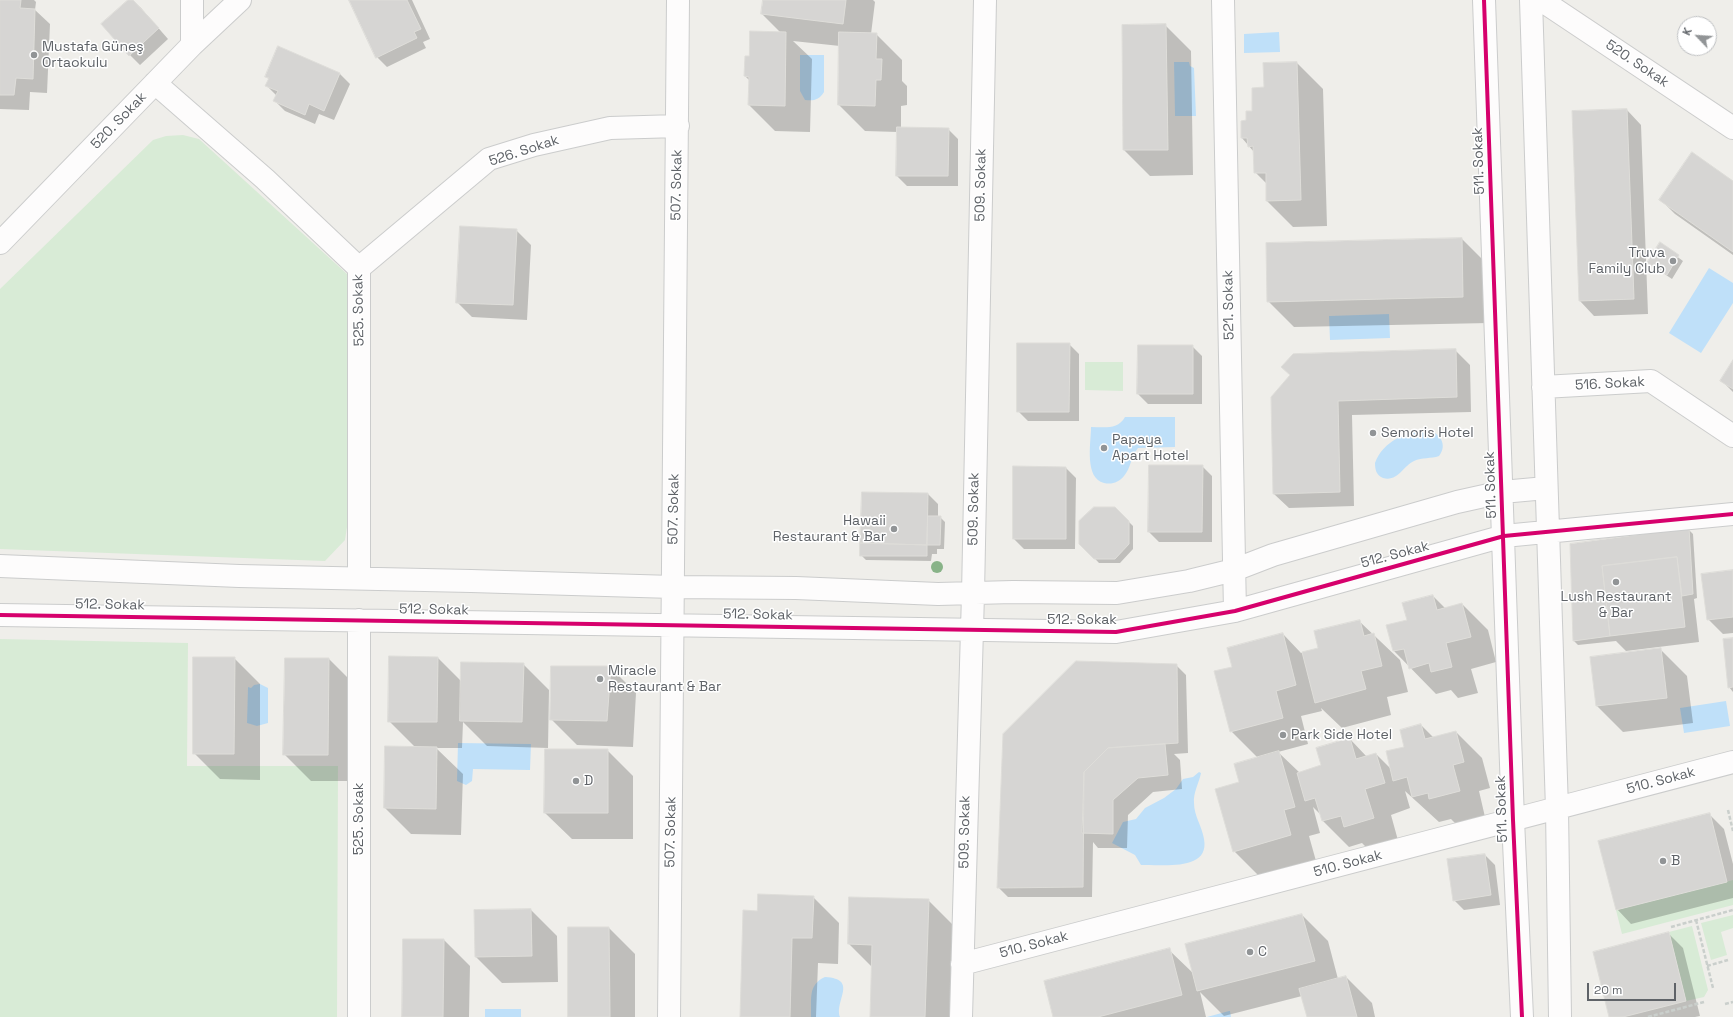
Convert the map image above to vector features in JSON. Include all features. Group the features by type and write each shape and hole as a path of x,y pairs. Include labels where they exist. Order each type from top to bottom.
{"street":[{"path":"192,0 192,45"},
{"name":"520. Sokak","path":"0,243 192,45 240,0"},
{"name":"507. Sokak","path":"669,1017 678,0"},
{"name":"509. Sokak","path":"961,1017 970,630 973,594 985,0"},
{"name":"521. Sokak","path":"1224,0 1234,611"},
{"name":"511. Sokak","path":"1485,0 1513,820 1522,1017"},
{"path":"1531,0 1557,809 1560,1017"},
{"name":"520. Sokak","path":"1541,0 1733,128"},
{"name":"525. Sokak","path":"155,83 265,179 359,268 359,578"},
{"name":"526. Sokak","path":"359,268 489,159 534,145 610,128 678,126"},
{"name":"516. Sokak","path":"1543,387 1651,382 1733,436"},
{"name":"512. Sokak","path":"0,566 239,576 673,587 796,588 938,594 1117,593 1234,570 1273,555 1457,502 1502,492 1546,488"},
{"name":"512. Sokak","path":"0,614 1116,632 1234,611 1504,536 1733,514"},
{"name":"525. Sokak","path":"359,620 359,1017"},
{"name":"510. Sokak","path":"962,964 1733,762"}],"path":[{"path":"1728,810 1733,831"},
{"path":"1670,927 1733,910"},
{"path":"1696,920 1713,988"},
{"path":"1707,966 1728,960"},
{"path":"1648,1017 1704,1002"},
{"path":"1725,1004 1733,1002"}],"green space":[{"path":"183,135 199,139 347,274 347,527 345,540 325,561 0,549 0,289 153,140 166,136"},
{"path":"1085,362 1123,362 1123,391 1085,390"},
{"path":"0,639 188,643 187,766 338,766 337,1017 0,1017"},
{"path":"1733,880 1733,905 1622,934 1616,910"},
{"path":"1733,915 1733,928 1721,932 1727,955 1711,960 1701,923"},
{"path":"1692,926 1708,990 1704,997 1686,1001 1669,932"}],"water":[{"path":"1279,32 1280,52 1244,53 1244,34"},
{"path":"800,55 824,55 824,92 816,99 805,100 800,91"},
{"path":"1174,62 1189,62 1190,66 1194,68 1196,116 1175,116"},
{"path":"1709,268 1733,283 1733,303 1701,353 1669,333"},
{"path":"1389,314 1390,338 1330,340 1329,316"},
{"path":"1125,417 1175,417 1175,447 1138,448 1122,478 1113,483 1107,484 1098,480 1091,467 1091,427 1115,426"},
{"path":"1428,430 1436,434 1443,444 1442,452 1439,456 1414,461 1393,478 1383,478 1377,474 1375,463 1379,455 1390,443 1412,432"},
{"path":"260,684 268,688 268,723 257,726 247,723 248,687 251,688 254,685"},
{"path":"1726,701 1730,726 1684,733 1680,708"},
{"path":"458,743 531,744 530,770 473,769 472,781 466,785 457,781"},
{"path":"1199,772 1201,773 1195,792 1194,808 1204,839 1204,850 1200,857 1183,864 1141,865 1135,855 1112,843 1123,822 1136,819 1145,808 1164,798 1176,789 1183,779 1193,777"},
{"path":"825,977 841,982 843,986 839,1011 840,1017 811,1017 811,999 813,989 819,980"},
{"path":"485,1009 521,1009 521,1017 485,1017"},
{"path":"1229,1011 1231,1017 1207,1017"}],"building":[{"path":"0,0 21,0 20,8 35,9 33,79 16,78 14,95 0,95"},
{"path":"128,0 133,0 159,28 129,56 101,24"},
{"path":"349,0 407,0 421,29 414,32 417,38 376,58"},
{"path":"763,0 846,0 843,24 761,14"},
{"path":"1166,24 1168,150 1123,150 1122,25"},
{"path":"750,31 786,32 785,106 748,105 749,77 744,76 745,56 749,56"},
{"path":"839,32 877,33 876,59 882,59 881,80 876,80 875,106 838,105"},
{"path":"278,46 340,73 324,111 309,104 305,115 273,101 278,91 265,86 269,78 265,77"},
{"path":"1297,62 1301,200 1266,201 1266,173 1254,173 1253,146 1248,147 1247,138 1241,138 1241,121 1246,120 1246,111 1252,111 1252,88 1264,87 1263,63"},
{"path":"1627,109 1634,299 1579,301 1572,111"},
{"path":"897,127 949,128 948,176 896,176"},
{"path":"1692,152 1733,181 1733,252 1659,200"},
{"path":"460,226 517,229 513,305 456,303"},
{"path":"1462,238 1463,297 1267,302 1266,243"},
{"path":"1660,242 1679,255 1667,275 1647,263"},
{"path":"1017,343 1070,343 1069,412 1017,412"},
{"path":"1138,345 1193,345 1193,394 1137,394"},
{"path":"1456,349 1457,397 1338,401 1340,492 1273,494 1271,397 1290,375 1281,367 1293,354"},
{"path":"1733,360 1733,389 1720,381"},
{"path":"1149,465 1203,465 1202,532 1148,532"},
{"path":"1013,466 1066,467 1066,539 1013,539"},
{"name":"Hawaii Restaurant & Bar","path":"862,492 928,493 927,545 860,543"},
{"path":"1094,507 1115,507 1129,521 1129,544 1115,559 1094,559 1079,544 1079,521"},
{"path":"928,516 941,516 940,545 927,545"},
{"path":"1689,528 1693,594 1682,596 1677,557 1602,566 1610,636 1573,641 1570,544"},
{"path":"860,543 927,545 927,556 860,556"},
{"path":"1677,557 1685,627 1610,636 1602,566"},
{"path":"1733,570 1733,617 1707,620 1701,574"},
{"path":"1433,595 1437,610 1462,603 1471,637 1446,643 1452,667 1431,672 1429,663 1409,669 1404,649 1393,651 1386,625 1407,620 1402,603"},
{"path":"1360,620 1364,636 1374,633 1382,666 1361,671 1366,689 1315,703 1302,652 1318,648 1314,631"},
{"path":"1283,633 1296,685 1276,691 1283,718 1230,732 1214,671 1232,667 1227,648"},
{"path":"1733,638 1733,687 1728,688 1723,639"},
{"path":"1661,648 1667,698 1596,706 1590,657"},
{"path":"389,656 438,657 437,722 388,722"},
{"path":"193,657 235,657 234,754 193,754"},
{"path":"285,658 329,658 328,755 283,755"},
{"path":"1076,661 1177,664 1178,743 1108,748 1084,772 1083,887 997,888 1003,734"},
{"path":"461,662 524,663 522,722 460,721"},
{"path":"551,666 611,666 607,721 550,720"},
{"path":"1421,724 1425,739 1456,731 1464,762 1453,765 1460,791 1429,799 1428,793 1412,797 1407,777 1393,781 1386,751 1404,747 1400,730"},
{"path":"1350,738 1356,759 1376,753 1385,783 1365,789 1374,818 1344,827 1341,816 1322,821 1315,798 1305,801 1297,773 1321,765 1316,748"},
{"path":"1165,744 1168,775 1138,778 1113,800 1113,834 1082,833 1084,772 1108,748"},
{"path":"385,746 437,747 436,809 384,808"},
{"name":"D","path":"545,749 608,749 608,813 544,813"},
{"path":"1279,751 1295,807 1284,810 1291,835 1233,852 1215,789 1239,782 1234,764"},
{"name":"B","path":"1710,813 1727,882 1616,910 1598,841"},
{"path":"1485,854 1491,895 1453,901 1447,859"},
{"path":"758,894 814,896 812,938 792,938 790,1017 740,1017 743,910 757,911"},
{"path":"849,897 929,899 925,1017 870,1017 872,945 848,944"},
{"path":"531,909 532,956 475,957 474,910"},
{"name":"C","path":"1302,914 1315,961 1197,991 1185,944"},
{"path":"568,927 609,927 610,1017 568,1017"},
{"path":"1669,932 1686,1001 1623,1017 1609,1017 1593,952"},
{"path":"403,939 444,939 443,1017 402,1017"},
{"path":"1170,948 1182,995 1098,1017 1053,1017 1044,981"},
{"path":"1346,976 1357,1017 1307,1017 1299,989"}],"cycle path":[{"path":"1484,0 1513,820 1522,1017"},
{"path":"0,615 1116,632 1235,611 1504,536 1733,514"}],"place":[{"name":"Mustafa Güneş Ortaokulu","path":"34,55"},
{"name":"Truva Family Club","path":"1673,261"},
{"name":"Semoris Hotel","path":"1373,433"},
{"name":"Papaya Apart Hotel","path":"1104,448"},
{"name":"Hawaii Restaurant & Bar","path":"894,529"},
{"name":"Lush Restaurant & Bar","path":"1616,582"},
{"name":"Miracle Restaurant & Bar","path":"600,679"},
{"name":"Park Side Hotel","path":"1283,735"},
{"name":"D","path":"576,781"},
{"name":"B","path":"1663,861"},
{"name":"C","path":"1250,952"}]}
